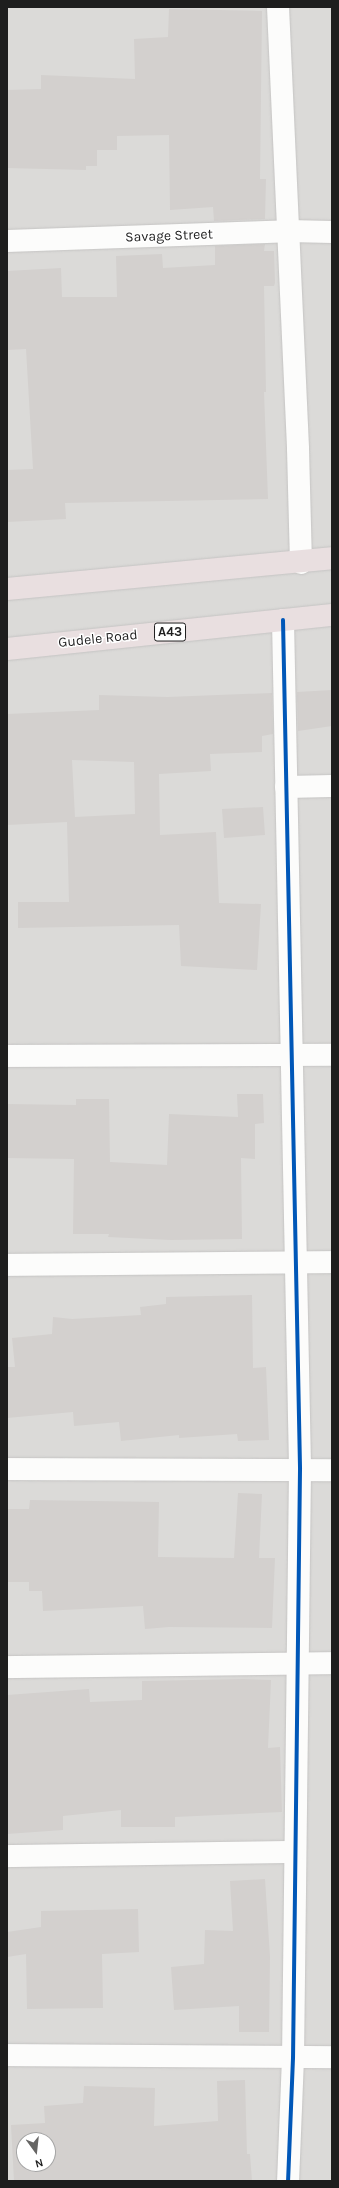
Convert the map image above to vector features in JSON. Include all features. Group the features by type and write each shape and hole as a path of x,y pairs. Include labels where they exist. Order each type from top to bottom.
{"highway":[{"path":"7,588 301,563 332,558"},
{"name":"Gudele Road","path":"7,648 332,615"}],"street":[{"path":"278,7 298,449 301,563"},
{"name":"Savage Street","path":"7,241 288,232 332,232"},
{"path":"283,620 300,1470 292,2058 288,2181"},
{"path":"286,787 332,786"},
{"path":"7,1056 332,1054"},
{"path":"7,1265 332,1262"},
{"path":"7,1469 332,1470"},
{"path":"7,1667 298,1662 332,1663"},
{"path":"7,1856 294,1852"},
{"path":"7,2055 292,2058 332,2057"}],"shaded area":[{"path":"7,7 332,7 332,2181 7,2181"}],"building":[{"path":"169,9 262,11 260,179 266,179 265,219 214,221 213,207 170,210 169,135 117,136 117,150 97,150 97,166 86,166 86,170 7,168 7,90 41,89 41,75 135,79 134,39 168,37"},
{"path":"265,244 264,251 274,251 275,283 274,286 264,286 266,392 264,392 268,499 65,503 66,519 7,522 7,470 33,469 26,349 7,350 7,271 61,268 62,297 117,297 116,256 162,254 163,268 215,265 215,246"},
{"path":"332,690 332,726 298,731 297,692"},
{"path":"272,693 273,734 262,736 262,752 210,754 211,771 159,774 160,835 216,832 219,903 261,904 257,970 181,966 179,925 18,928 18,902 69,902 67,822 7,825 7,714 99,710 99,695 167,697","holes":["72,760 134,762 135,814 75,817"]},
{"path":"263,807 265,835 224,838 222,809"},
{"path":"237,1094 263,1094 264,1123 255,1124 255,1159 241,1158 242,1239 171,1240 108,1237 109,1234 73,1234 74,1159 7,1158 7,1104 76,1105 76,1099 109,1099 110,1162 167,1165 169,1114 238,1117"},
{"path":"252,1295 253,1368 266,1367 269,1440 238,1441 237,1434 179,1438 179,1435 121,1441 119,1422 74,1426 73,1412 7,1418 7,1367 15,1367 12,1338 52,1334 53,1317 72,1319 141,1315 140,1307 166,1304 166,1297"},
{"path":"238,1493 262,1494 259,1558 275,1558 272,1628 169,1627 145,1629 143,1606 43,1611 42,1591 29,1591 29,1582 7,1582 7,1509 29,1509 30,1500 159,1502 158,1557 234,1558"},
{"path":"243,1679 271,1680 268,1748 280,1747 282,1812 175,1817 175,1827 121,1827 121,1810 63,1816 63,1830 7,1834 7,1695 89,1689 90,1702 142,1700 142,1681"},
{"path":"265,1879 270,1957 269,2032 239,2032 239,2006 174,2010 171,1967 204,1964 205,1930 233,1931 230,1881"},
{"path":"138,1909 139,1952 102,1954 103,2008 27,2009 26,1954 7,1957 7,1932 41,1927 41,1911"},
{"path":"245,2080 247,2154 250,2154 252,2181 14,2181 11,2125 45,2123 44,2106 83,2103 84,2086 155,2088 154,2126 218,2121 217,2081"}],"cycle path":[{"path":"283,620 300,1470 293,2058 288,2181"}]}
